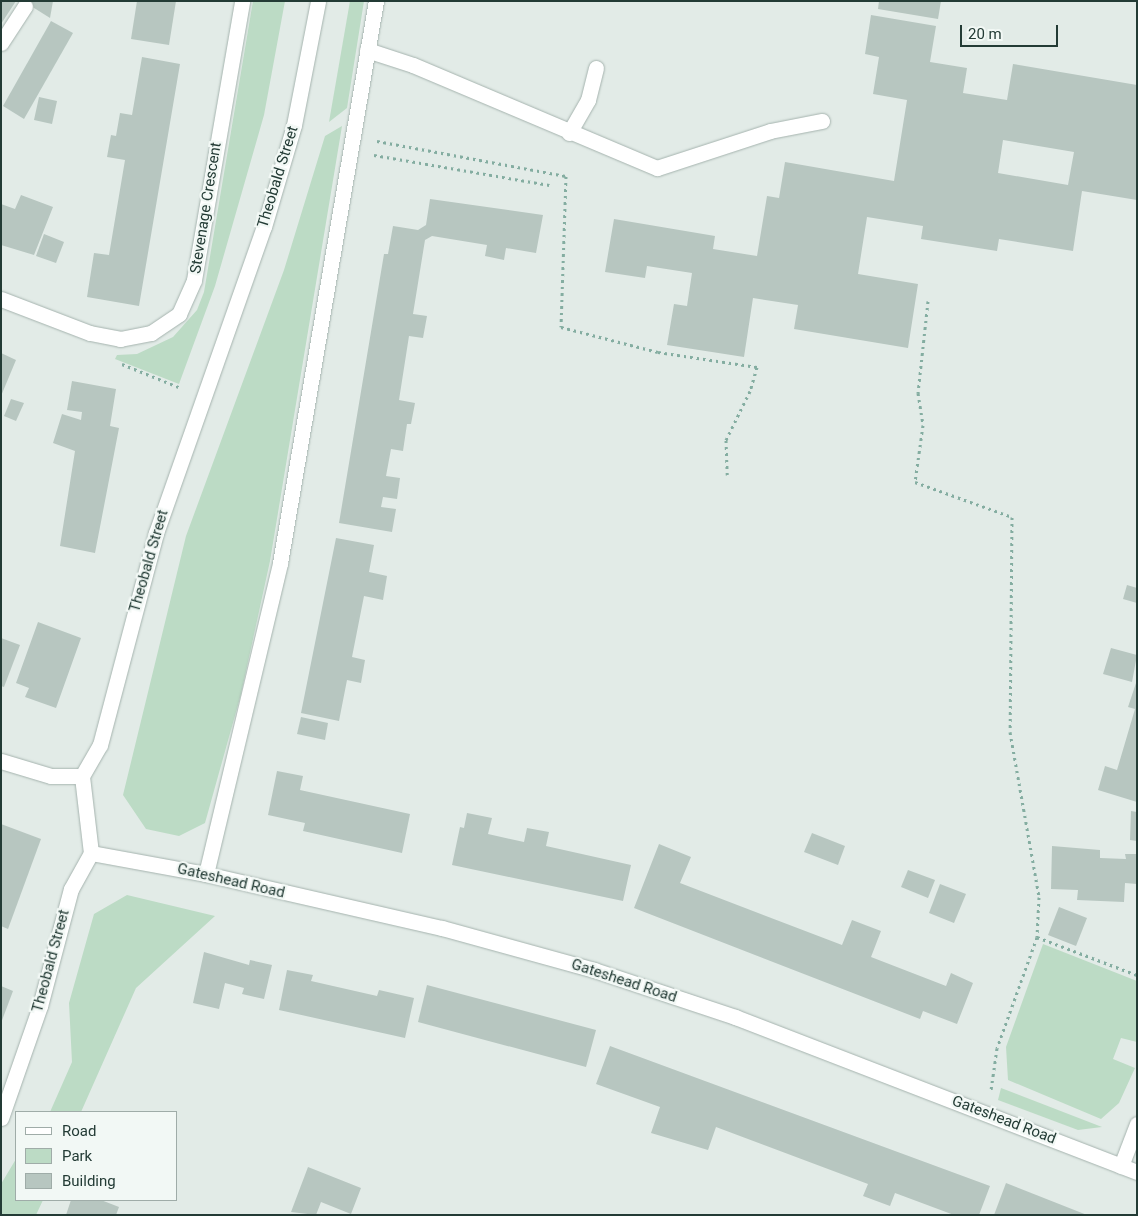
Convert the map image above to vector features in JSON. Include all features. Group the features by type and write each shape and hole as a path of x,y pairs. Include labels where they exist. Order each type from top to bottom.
{"street":[{"name":"Stevenage Crescent","path":"1,299 90,332 120,339 151,333 179,314 194,280 242,1"},
{"name":"Theobald Street","path":"82,776 100,744 156,533 264,227 294,125 318,1"},
{"path":"206,874 280,564 376,1"},
{"path":"1,43 24,6"},
{"path":"367,50 413,65 569,133 657,168 770,132 822,121"},
{"path":"569,133 588,100 596,68"},
{"path":"1,761 51,776 82,776 92,853"},
{"name":"Theobald Street","path":"1,1118 40,1006 71,889 92,853"},
{"name":"Gateshead Road","path":"92,853 206,874 442,928 594,970 735,1017 1137,1172"},
{"path":"1121,1166 1137,1124"}],"path":[{"path":"369,140 566,176 561,327 658,352 757,367 750,391 726,440 727,475"},
{"path":"368,154 549,185"},
{"path":"928,302 918,393 923,425 915,482 1012,518 1010,732 1040,896 1037,937 997,1048 995,1081 984,1112"},
{"path":"119,362 182,388"},
{"path":"1037,937 1137,975"}],"green space":[{"path":"253,1 285,1 264,115 215,286 179,384 115,359 117,355 137,354 173,337 197,310 204,292"},
{"path":"350,1 364,1 347,108 329,122"},
{"path":"342,126 270,561 241,694 205,823 179,836 146,829 123,795 186,536 284,270 325,136"},
{"path":"127,895 215,916 136,988 81,1111 50,1111 72,1062 69,1003 94,914"},
{"path":"1043,944 1137,981 1137,1042 1121,1038 1113,1059 1135,1068 1119,1103 1101,1119 1008,1080 1006,1047"},
{"path":"1001,1088 1102,1127 1078,1130 998,1100"},
{"path":"15,1161 15,1201 43,1201 36,1215 1,1215 1,1184"}],"building":[{"path":"1,1 16,1 1,24"},
{"path":"23,1 53,1 50,18"},
{"path":"137,1 176,1 169,45 131,39"},
{"path":"879,1 941,1 938,19 878,9"},
{"path":"871,15 936,26 930,62 967,68 963,93 1007,100 1013,64 1137,85 1137,200 1082,191 1073,251 999,239 997,251 921,239 923,226 867,217 858,274 918,284 908,348 794,329 798,305 753,298 744,357 667,345 674,304 687,306 692,273 647,266 645,278 605,272 614,219 715,236 713,249 757,256 767,196 779,198 785,162 894,181 907,100 873,94 879,57 865,54","holes":["1003,140 1074,152 1068,185 998,173"]},
{"path":"51,21 73,33 24,119 3,106"},
{"path":"142,57 180,64 139,306 87,297 94,253 109,255 125,160 107,157 111,135 116,136 120,113 132,115"},
{"path":"39,97 57,101 52,124 34,120"},
{"path":"21,195 53,207 34,255 1,245 1,204 15,209"},
{"path":"430,199 543,215 536,253 506,248 504,260 485,256 487,245 432,236 425,240 413,314 427,316 423,338 409,336 399,400 415,403 411,424 407,424 403,451 391,449 386,476 400,478 397,499 383,497 381,507 396,509 392,532 339,523 384,254 388,254 393,226 418,230 426,225"},
{"path":"44,234 64,242 56,263 36,256"},
{"path":"1,353 16,360 1,396"},
{"path":"72,381 116,389 110,426 119,428 95,553 60,546 75,451 53,443 62,414 81,420 82,412 67,410"},
{"path":"11,399 24,403 16,421 4,416"},
{"path":"336,538 374,545 369,572 387,576 383,600 364,596 352,657 365,660 361,683 347,680 339,721 301,713"},
{"path":"1127,585 1137,588 1137,603 1123,599"},
{"path":"38,622 81,638 56,708 25,697 29,688 16,683"},
{"path":"1,638 20,645 4,687 1,686"},
{"path":"1111,648 1137,655 1132,682 1103,674"},
{"path":"1137,680 1137,802 1098,790 1105,766 1117,770 1135,709 1128,707"},
{"path":"301,717 328,723 325,740 297,734"},
{"path":"277,771 303,776 300,790 410,814 402,853 303,831 305,823 268,815"},
{"path":"1131,811 1137,812 1137,841 1130,840"},
{"path":"467,813 492,818 488,834 524,842 527,828 549,832 546,846 631,865 623,901 452,865 460,827 464,828"},
{"path":"1,824 41,839 8,929 1,926"},
{"path":"812,833 845,846 838,865 804,852"},
{"path":"659,844 691,857 680,883 842,945 852,920 881,931 871,957 946,986 951,973 973,983 957,1024 923,1011 920,1019 634,908"},
{"path":"1052,846 1100,850 1100,858 1126,859 1125,854 1137,854 1137,884 1125,883 1124,902 1077,900 1078,890 1051,889"},
{"path":"908,870 935,880 928,898 901,887"},
{"path":"940,884 966,894 954,923 929,913"},
{"path":"1059,907 1087,918 1076,946 1048,935"},
{"path":"204,952 249,965 250,960 272,965 264,999 242,994 244,988 225,983 219,1009 193,1003"},
{"path":"287,970 313,975 311,981 377,996 379,990 414,998 405,1038 279,1010"},
{"path":"427,985 596,1030 586,1067 418,1022"},
{"path":"1,986 13,991 1,1023"},
{"path":"610,1046 990,1186 979,1215 954,1215 895,1193 890,1206 863,1196 868,1184 716,1127 708,1150 651,1133 660,1107 596,1084"},
{"path":"308,1167 361,1188 351,1214 321,1202 316,1215 291,1212"},
{"path":"1006,1183 1087,1215 994,1215"},
{"path":"71,1201 104,1201 119,1207 116,1215 66,1215"}]}
